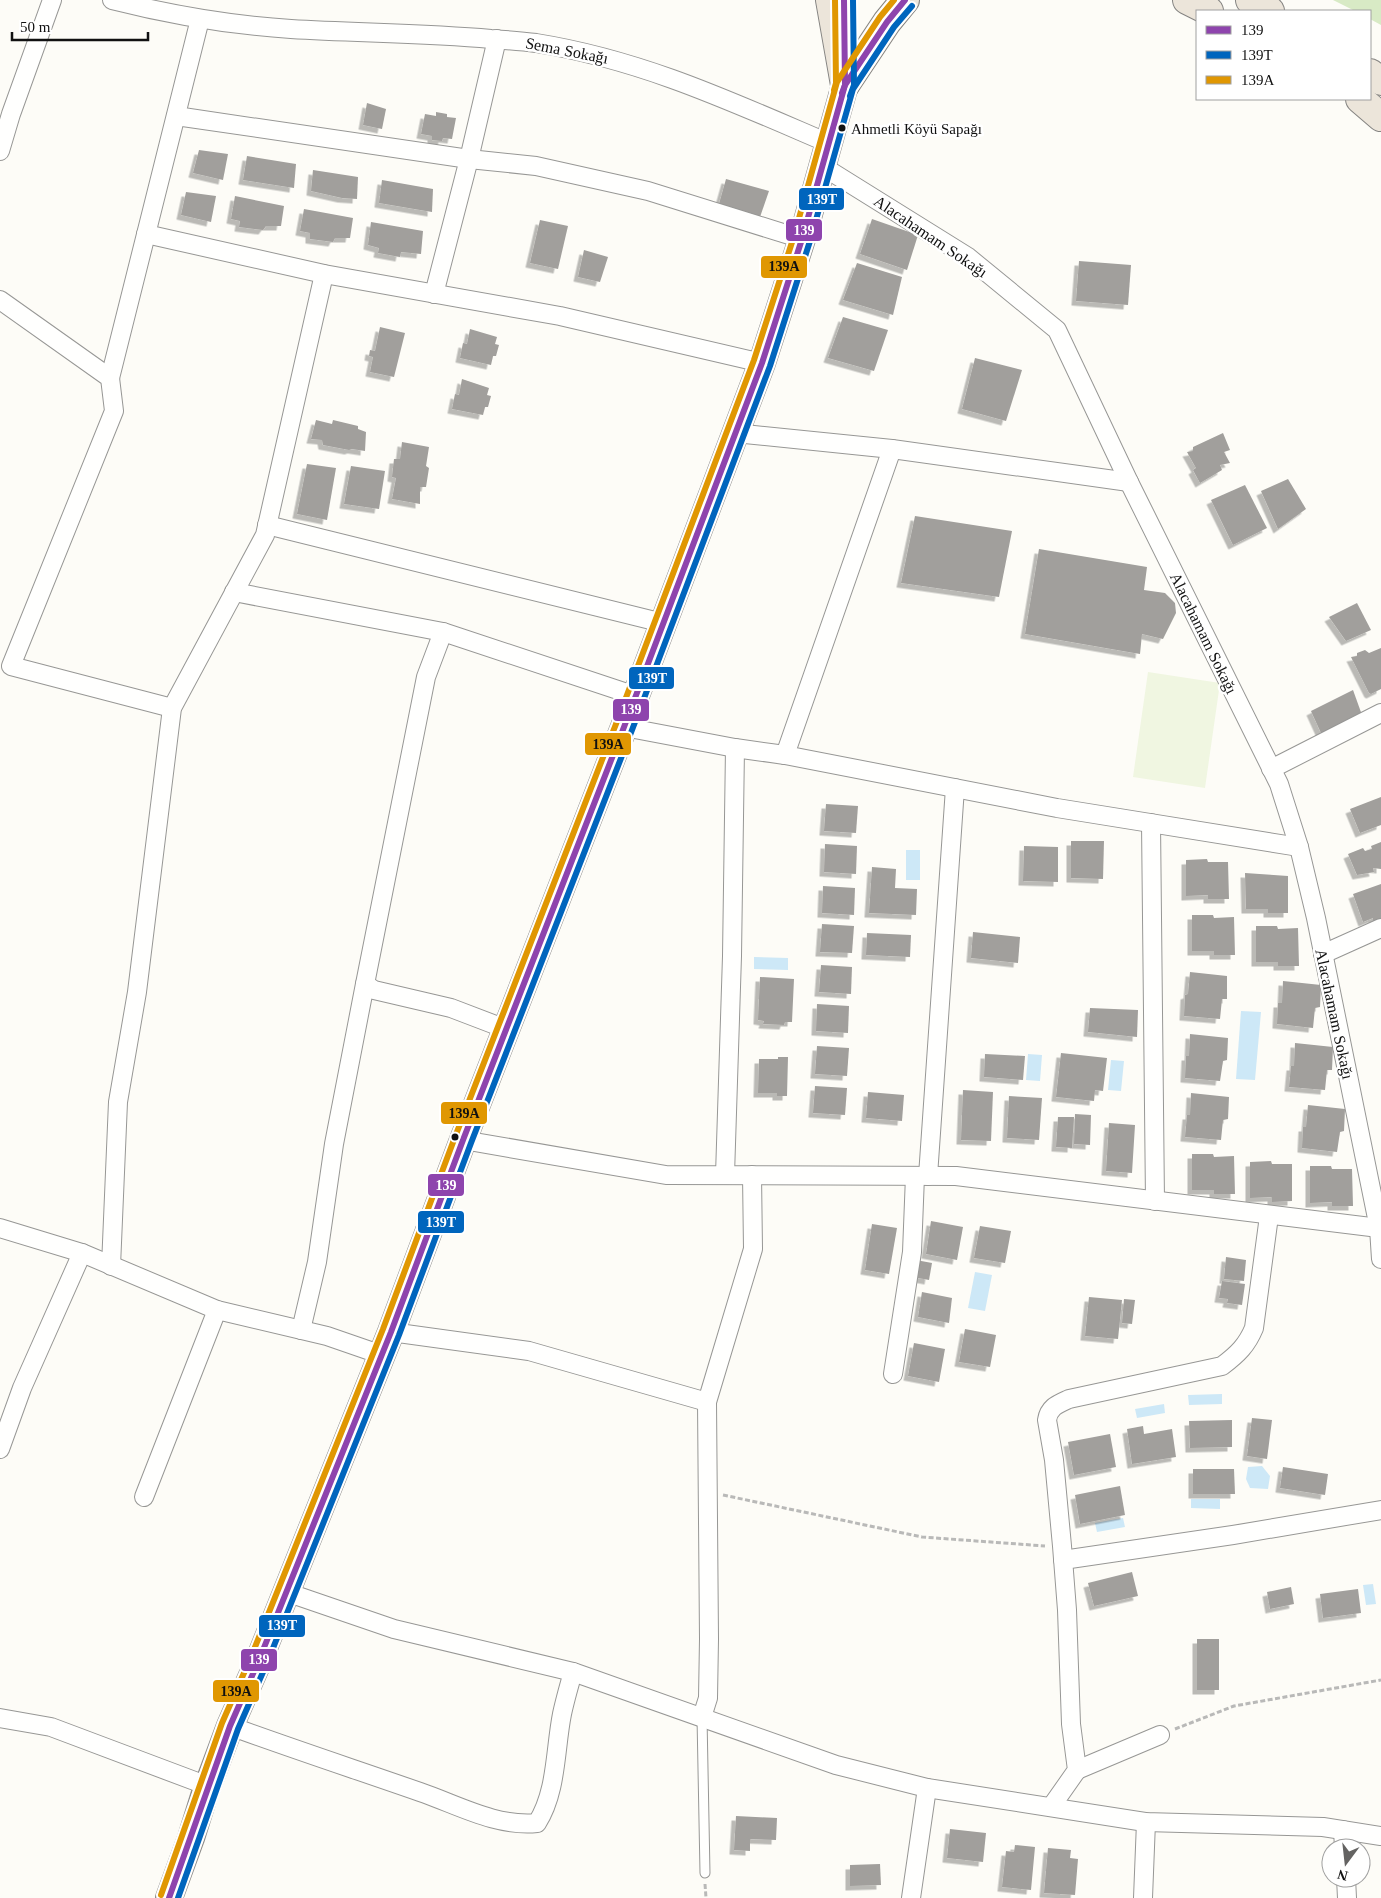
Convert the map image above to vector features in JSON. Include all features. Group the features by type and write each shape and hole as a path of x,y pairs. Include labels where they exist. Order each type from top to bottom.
{"highway":[{"path":"830,0 845,85"},
{"path":"844,0 845,85"},
{"path":"845,85 881,0"},
{"path":"845,85 887,22 905,0"},
{"path":"1187,0 1207,10"},
{"path":"1250,0 1268,10"},
{"path":"1361,100 1381,117"}],"main road":[{"path":"170,1898 230,1726 259,1660 387,1344 463,1140 636,696 762,363 802,238 845,85"}],"street":[{"path":"0,151 6,114 52,0"},
{"name":"Sema Sokağı","path":"112,0 200,19 290,28 440,34 534,43 600,55 708,91 825,154"},
{"path":"172,708 11,666 114,411 110,378 200,19"},
{"path":"434,294 470,159 497,40"},
{"path":"176,116 470,159 536,166 648,191 802,238"},
{"name":"Alacahamam Sokağı","path":"825,154 968,257 1057,330 1129,482 1279,784 1299,848 1316,918 1380,1244"},
{"path":"146,234 324,274 560,316 762,363"},
{"path":"111,1266 118,1102 137,992 172,708 265,535 324,274"},
{"path":"0,300 110,378"},
{"path":"735,433 892,449 1129,482"},
{"path":"785,755 892,449"},
{"path":"267,524 663,623"},
{"path":"234,592 444,632 636,696"},
{"path":"301,1330 317,1262 334,1144 426,677 444,632"},
{"path":"1271,768 1381,713"},
{"path":"624,727 734,748 785,755 955,788 1299,848"},
{"path":"725,1175 732,956 734,748"},
{"path":"892,1374 912,1252 921,1176 955,788"},
{"path":"1151,823 1155,1202"},
{"path":"1322,954 1381,928"},
{"path":"365,984 374,990 451,1008 506,1029"},
{"path":"463,1140 666,1175 956,1176 1269,1216 1380,1244"},
{"path":"702,1717 708,1698 707,1402 752,1248 752,1175"},
{"path":"1078,1770 1071,1724 1063,1553 1054,1460 1047,1420 1052,1407 1069,1399 1222,1366 1239,1353 1248,1342 1254,1328 1269,1216"},
{"path":"0,1228 82,1253 217,1310 301,1330 387,1344 528,1351 707,1402"},
{"path":"0,1449 22,1388 82,1253"},
{"path":"144,1498 217,1310"},
{"path":"1063,1553 1233,1535 1381,1510"},
{"path":"286,1592 394,1629 573,1672 836,1765 927,1788 1146,1822 1324,1827 1381,1836"},
{"path":"230,1726 450,1802 486,1817 515,1824 537,1823 550,1791 562,1714 573,1672"},
{"path":"0,1718 51,1727 208,1786"},
{"path":"1051,1807 1078,1770 1160,1735"},
{"path":"911,1898 927,1788"},
{"path":"1143,1898 1146,1822"},
{"path":"1343,1830 1343,1838"}],"lane":[{"path":"702,1717 705,1873"}],"path":[{"path":"708,1492 922,1537 1031,1546 1063,1553"},
{"path":"1160,1735 1234,1706 1381,1680"}],"green space":[{"path":"1333,0 1381,0 1381,25 1371,20 1371,10 1353,10"},
{"path":"1148,672 1220,683 1205,788 1133,777"}],"water":[{"path":"906,850 920,850 920,880 906,880"},
{"path":"754,957 788,958 788,970 754,969"},
{"path":"1241,1011 1261,1012 1255,1080 1236,1079"},
{"path":"1028,1054 1042,1055 1040,1081 1026,1080"},
{"path":"1111,1060 1124,1061 1121,1091 1108,1090"},
{"path":"975,1272 992,1275 985,1311 968,1308"},
{"path":"1222,1394 1222,1404 1189,1405 1188,1395"},
{"path":"1164,1404 1165,1413 1137,1418 1135,1409"},
{"path":"1262,1466 1270,1476 1268,1489 1250,1488 1246,1479 1248,1467"},
{"path":"1191,1499 1220,1499 1220,1509 1191,1508"},
{"path":"1123,1518 1125,1527 1097,1532 1095,1523"},
{"path":"1373,1584 1376,1604 1366,1605 1363,1585"}],"building":[{"path":"367,103 386,109 382,129 363,125"},
{"path":"436,112 447,114 447,117 456,118 452,139 432,140 432,136 421,134 425,114 436,116"},
{"path":"199,150 228,154 223,180 193,173"},
{"path":"247,156 296,164 294,188 243,180"},
{"path":"313,170 358,177 357,199 342,198 311,191"},
{"path":"726,179 769,191 760,217 719,204"},
{"path":"382,180 433,189 432,212 379,203"},
{"path":"186,192 216,196 211,222 181,215"},
{"path":"235,196 284,206 281,226 266,226 263,230 239,227 240,221 231,219"},
{"path":"304,209 353,218 350,238 335,238 333,242 310,239 310,233 300,231"},
{"path":"872,219 918,235 907,270 860,254"},
{"path":"540,220 568,226 558,269 530,263"},
{"path":"371,222 423,231 421,254 401,252 400,257 378,253 379,248 368,245"},
{"path":"584,250 608,257 600,282 578,277"},
{"path":"1079,261 1131,265 1128,305 1076,301"},
{"path":"857,263 902,277 893,315 843,300"},
{"path":"843,317 888,330 874,371 828,358"},
{"path":"380,327 405,333 394,377 370,372 373,357 369,356 370,350 375,351"},
{"path":"470,329 497,337 495,344 499,345 491,365 460,358 463,343 467,344"},
{"path":"975,358 1022,370 1006,421 962,409"},
{"path":"462,379 489,388 487,395 491,396 488,407 485,407 483,415 452,409 455,394 459,395"},
{"path":"316,420 332,424 333,420 358,426 358,429 366,432 365,451 323,445 322,440 311,439"},
{"path":"1223,433 1230,450 1224,452 1230,463 1220,465 1222,470 1200,483 1193,470 1196,468 1187,452 1193,451 1193,447"},
{"path":"402,442 429,447 426,466 429,468 426,487 420,487 420,504 392,499 396,478 392,477 394,459 400,459"},
{"path":"307,464 336,468 327,520 297,514"},
{"path":"351,466 385,471 379,509 344,504"},
{"path":"1288,479 1306,509 1278,529 1261,491"},
{"path":"1245,485 1267,528 1233,545 1211,500"},
{"path":"915,516 1012,531 999,597 901,583"},
{"path":"1039,549 1147,567 1144,590 1165,593 1175,603 1176,613 1163,639 1142,634 1140,654 1025,634"},
{"path":"1357,603 1371,630 1346,641 1329,617"},
{"path":"1381,648 1381,689 1371,694 1351,657 1357,656 1357,653 1365,650 1369,653"},
{"path":"1353,690 1362,715 1321,733 1311,711"},
{"path":"1381,797 1381,825 1360,833 1350,809"},
{"path":"826,804 858,806 856,833 824,831"},
{"path":"1071,841 1104,841 1103,879 1071,878"},
{"path":"1381,842 1381,869 1373,868 1374,872 1357,875 1348,854 1363,848 1365,851 1372,849 1371,846"},
{"path":"825,844 857,846 856,874 824,872"},
{"path":"1024,846 1058,847 1058,882 1023,881"},
{"path":"1207,859 1208,862 1228,862 1229,899 1208,899 1208,895 1186,896 1186,860"},
{"path":"872,867 896,869 895,888 917,889 916,915 869,913"},
{"path":"1245,873 1288,876 1288,913 1268,913 1268,909 1246,909"},
{"path":"1381,884 1381,919 1373,921 1373,918 1363,922 1353,894"},
{"path":"823,886 855,888 854,915 822,913"},
{"path":"1192,915 1213,915 1214,918 1234,917 1235,955 1214,955 1214,951 1192,951"},
{"path":"822,924 854,926 852,953 820,952"},
{"path":"1256,926 1277,926 1278,929 1298,928 1299,966 1278,966 1278,962 1256,962"},
{"path":"973,932 1020,937 1018,963 971,958"},
{"path":"867,933 911,935 910,957 866,955"},
{"path":"821,965 852,967 851,994 819,992"},
{"path":"1190,972 1227,976 1227,999 1222,999 1220,1019 1184,1016 1185,995 1188,994"},
{"path":"760,977 794,979 792,1022 785,1022 784,1025 763,1024 764,1021 758,1020"},
{"path":"1283,981 1321,985 1320,1007 1315,1008 1313,1028 1277,1024 1278,1003 1282,1003"},
{"path":"817,1004 849,1006 848,1033 816,1031"},
{"path":"1090,1008 1138,1010 1137,1037 1088,1032"},
{"path":"1190,1034 1228,1038 1227,1060 1223,1061 1220,1081 1185,1078"},
{"path":"1295,1043 1333,1047 1332,1070 1327,1070 1325,1090 1289,1087 1291,1066 1294,1066"},
{"path":"817,1046 849,1048 847,1076 815,1074"},
{"path":"1061,1053 1107,1058 1103,1091 1095,1090 1094,1101 1056,1097"},
{"path":"985,1054 1025,1056 1023,1080 984,1077"},
{"path":"778,1057 788,1057 787,1096 777,1096 777,1093 758,1093 759,1059 778,1059"},
{"path":"815,1086 847,1088 845,1115 813,1113"},
{"path":"963,1090 993,1092 991,1141 961,1140"},
{"path":"868,1092 904,1095 902,1121 866,1118"},
{"path":"1191,1093 1229,1097 1228,1119 1223,1120 1221,1140 1185,1137 1187,1115 1190,1115"},
{"path":"1009,1096 1042,1098 1039,1140 1007,1138"},
{"path":"1308,1105 1345,1109 1344,1131 1340,1132 1337,1152 1302,1148 1303,1127 1306,1127"},
{"path":"1075,1114 1091,1115 1090,1145 1074,1144"},
{"path":"1058,1117 1074,1117 1072,1148 1056,1147"},
{"path":"1109,1123 1135,1125 1132,1173 1106,1171"},
{"path":"1192,1154 1213,1154 1214,1157 1234,1156 1235,1194 1214,1194 1214,1190 1192,1190"},
{"path":"1271,1161 1272,1164 1292,1164 1292,1201 1272,1202 1272,1197 1250,1198 1250,1162"},
{"path":"1310,1166 1352,1169 1353,1206 1332,1206 1332,1202 1310,1203"},
{"path":"931,1221 963,1227 957,1260 926,1254"},
{"path":"872,1224 897,1228 889,1274 865,1270"},
{"path":"980,1226 1011,1231 1005,1263 974,1258"},
{"path":"1226,1257 1246,1260 1244,1281 1224,1279"},
{"path":"916,1260 932,1263 929,1280 913,1277"},
{"path":"1222,1281 1245,1284 1242,1305 1227,1303 1228,1299 1219,1298"},
{"path":"922,1292 952,1298 949,1323 918,1317"},
{"path":"1089,1297 1122,1300 1118,1339 1085,1336"},
{"path":"1124,1299 1135,1300 1132,1324 1122,1323"},
{"path":"965,1329 996,1335 990,1367 959,1362"},
{"path":"914,1343 945,1349 939,1382 908,1376"},
{"path":"1252,1418 1272,1420 1267,1459 1247,1456"},
{"path":"1232,1420 1232,1447 1190,1448 1189,1421"},
{"path":"1143,1426 1144,1434 1172,1429 1176,1457 1132,1464 1127,1429"},
{"path":"1110,1434 1116,1467 1074,1475 1068,1442"},
{"path":"1283,1467 1328,1474 1325,1495 1280,1488"},
{"path":"1193,1469 1234,1469 1235,1494 1193,1494"},
{"path":"1120,1486 1125,1515 1080,1524 1075,1495"},
{"path":"1132,1572 1138,1596 1094,1606 1088,1583"},
{"path":"1291,1587 1294,1604 1270,1609 1267,1592"},
{"path":"1358,1589 1361,1613 1323,1618 1320,1594"},
{"path":"1197,1639 1219,1639 1219,1690 1197,1690"},
{"path":"736,1816 777,1818 776,1840 750,1839 750,1851 734,1850"},
{"path":"950,1829 986,1833 983,1862 947,1858"},
{"path":"1015,1845 1035,1847 1031,1890 1002,1887 1006,1851 1014,1852"},
{"path":"1048,1848 1071,1850 1070,1858 1078,1859 1075,1895 1044,1893"},
{"path":"880,1864 881,1885 850,1886 850,1865"}],"transit line":[{"name":"139A","path":"834,90 836,83 835,0"},
{"name":"139","path":"842,93 845,85 844,0"},
{"name":"139T","path":"850,96 854,85 853,0"},
{"name":"139A","path":"161,1895 222,1723 251,1657 383,1329 754,360 794,236 837,82 880,17 894,0"},
{"name":"139","path":"169,1898 230,1726 259,1660 391,1332 762,363 802,239 845,85 887,22 905,0"},
{"name":"139T","path":"178,1898 238,1729 267,1663 399,1335 770,366 810,241 853,89 894,27 912,6"}],"place":[{"name":"Ahmetli Köyü Sapağı","path":"842,128"}]}
